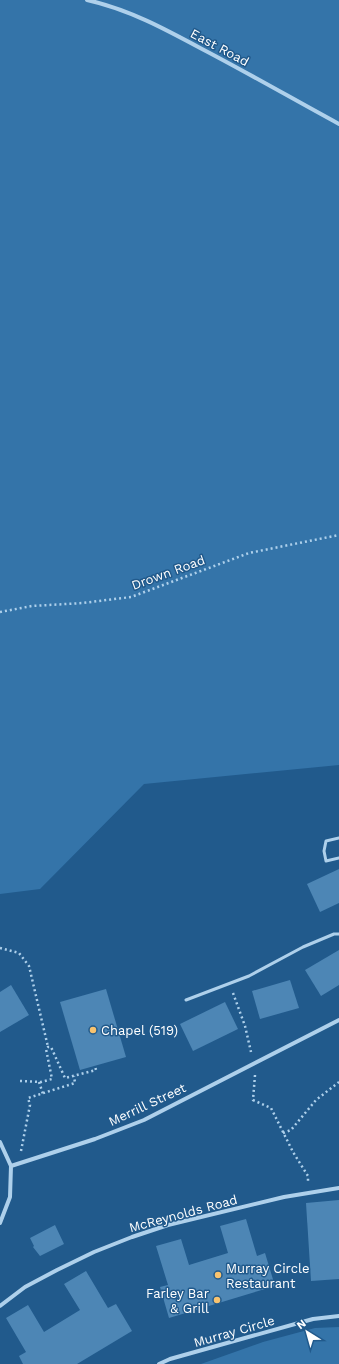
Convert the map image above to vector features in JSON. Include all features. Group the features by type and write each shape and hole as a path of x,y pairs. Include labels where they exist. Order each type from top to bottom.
{"street":[{"name":"East Road","path":"87,0 126,11 148,20 339,124"},
{"name":"Merrill Street","path":"11,1166 95,1139 144,1120 339,1020"},
{"path":"0,1142 11,1166 10,1197 0,1223"},
{"name":"McReynolds Road","path":"0,1306 25,1287 57,1270 94,1252 132,1237 168,1225 276,1199 339,1188"},
{"name":"Murray Circle","path":"159,1364 170,1359 313,1319 339,1316"}],"lane":[{"path":"339,838 326,841 324,851 326,861 339,858"},
{"path":"186,1000 249,976 303,947 334,934 339,934"}],"path":[{"name":"Drown Road","path":"0,612 32,606 83,603 131,597 249,552 339,535"},
{"path":"0,948 19,953 29,966 48,1047 46,1049 52,1079 39,1082 20,1081"},
{"path":"229,984 245,1026 251,1052"},
{"path":"48,1047 51,1047 65,1078 96,1070 95,1066"},
{"path":"254,1072 255,1075 252,1100 272,1108 283,1133 308,1176 308,1183 303,1184"},
{"path":"19,1163 30,1105 28,1098 75,1083 74,1076"},
{"path":"39,1082 43,1094"},
{"path":"283,1133 291,1130 316,1100 339,1082"}],"shaded area":[{"path":"0,0 339,0 339,765 144,784 40,889 0,894"},
{"path":"339,1327 339,1364 201,1364 263,1342 315,1328"}],"building":[{"path":"339,869 339,903 320,912 307,884"},
{"path":"339,950 339,985 321,996 305,970"},
{"path":"290,980 299,1008 260,1019 252,991"},
{"path":"11,985 29,1015 0,1032 0,992"},
{"name":"Chapel (519)","path":"106,989 126,1057 80,1070 60,1002"},
{"path":"225,1002 238,1029 193,1051 180,1024"},
{"path":"339,1200 339,1279 311,1281 306,1203"},
{"name":"Murray Circle Restaurant","path":"246,1219 257,1256 265,1253 275,1286 169,1318 160,1287 168,1285 156,1246 181,1239 189,1265 228,1253 220,1226"},
{"path":"55,1225 64,1244 40,1256 33,1247 34,1246 30,1238"},
{"path":"86,1271 108,1308 116,1304 132,1331 77,1364 23,1364 19,1356 26,1352 6,1318 28,1305 44,1332 80,1310 64,1284"}],"place":[{"name":"Chapel (519)","path":"93,1030"},
{"name":"Murray Circle Restaurant","path":"218,1275"},
{"name":"Farley Bar & Grill","path":"217,1300"}]}
